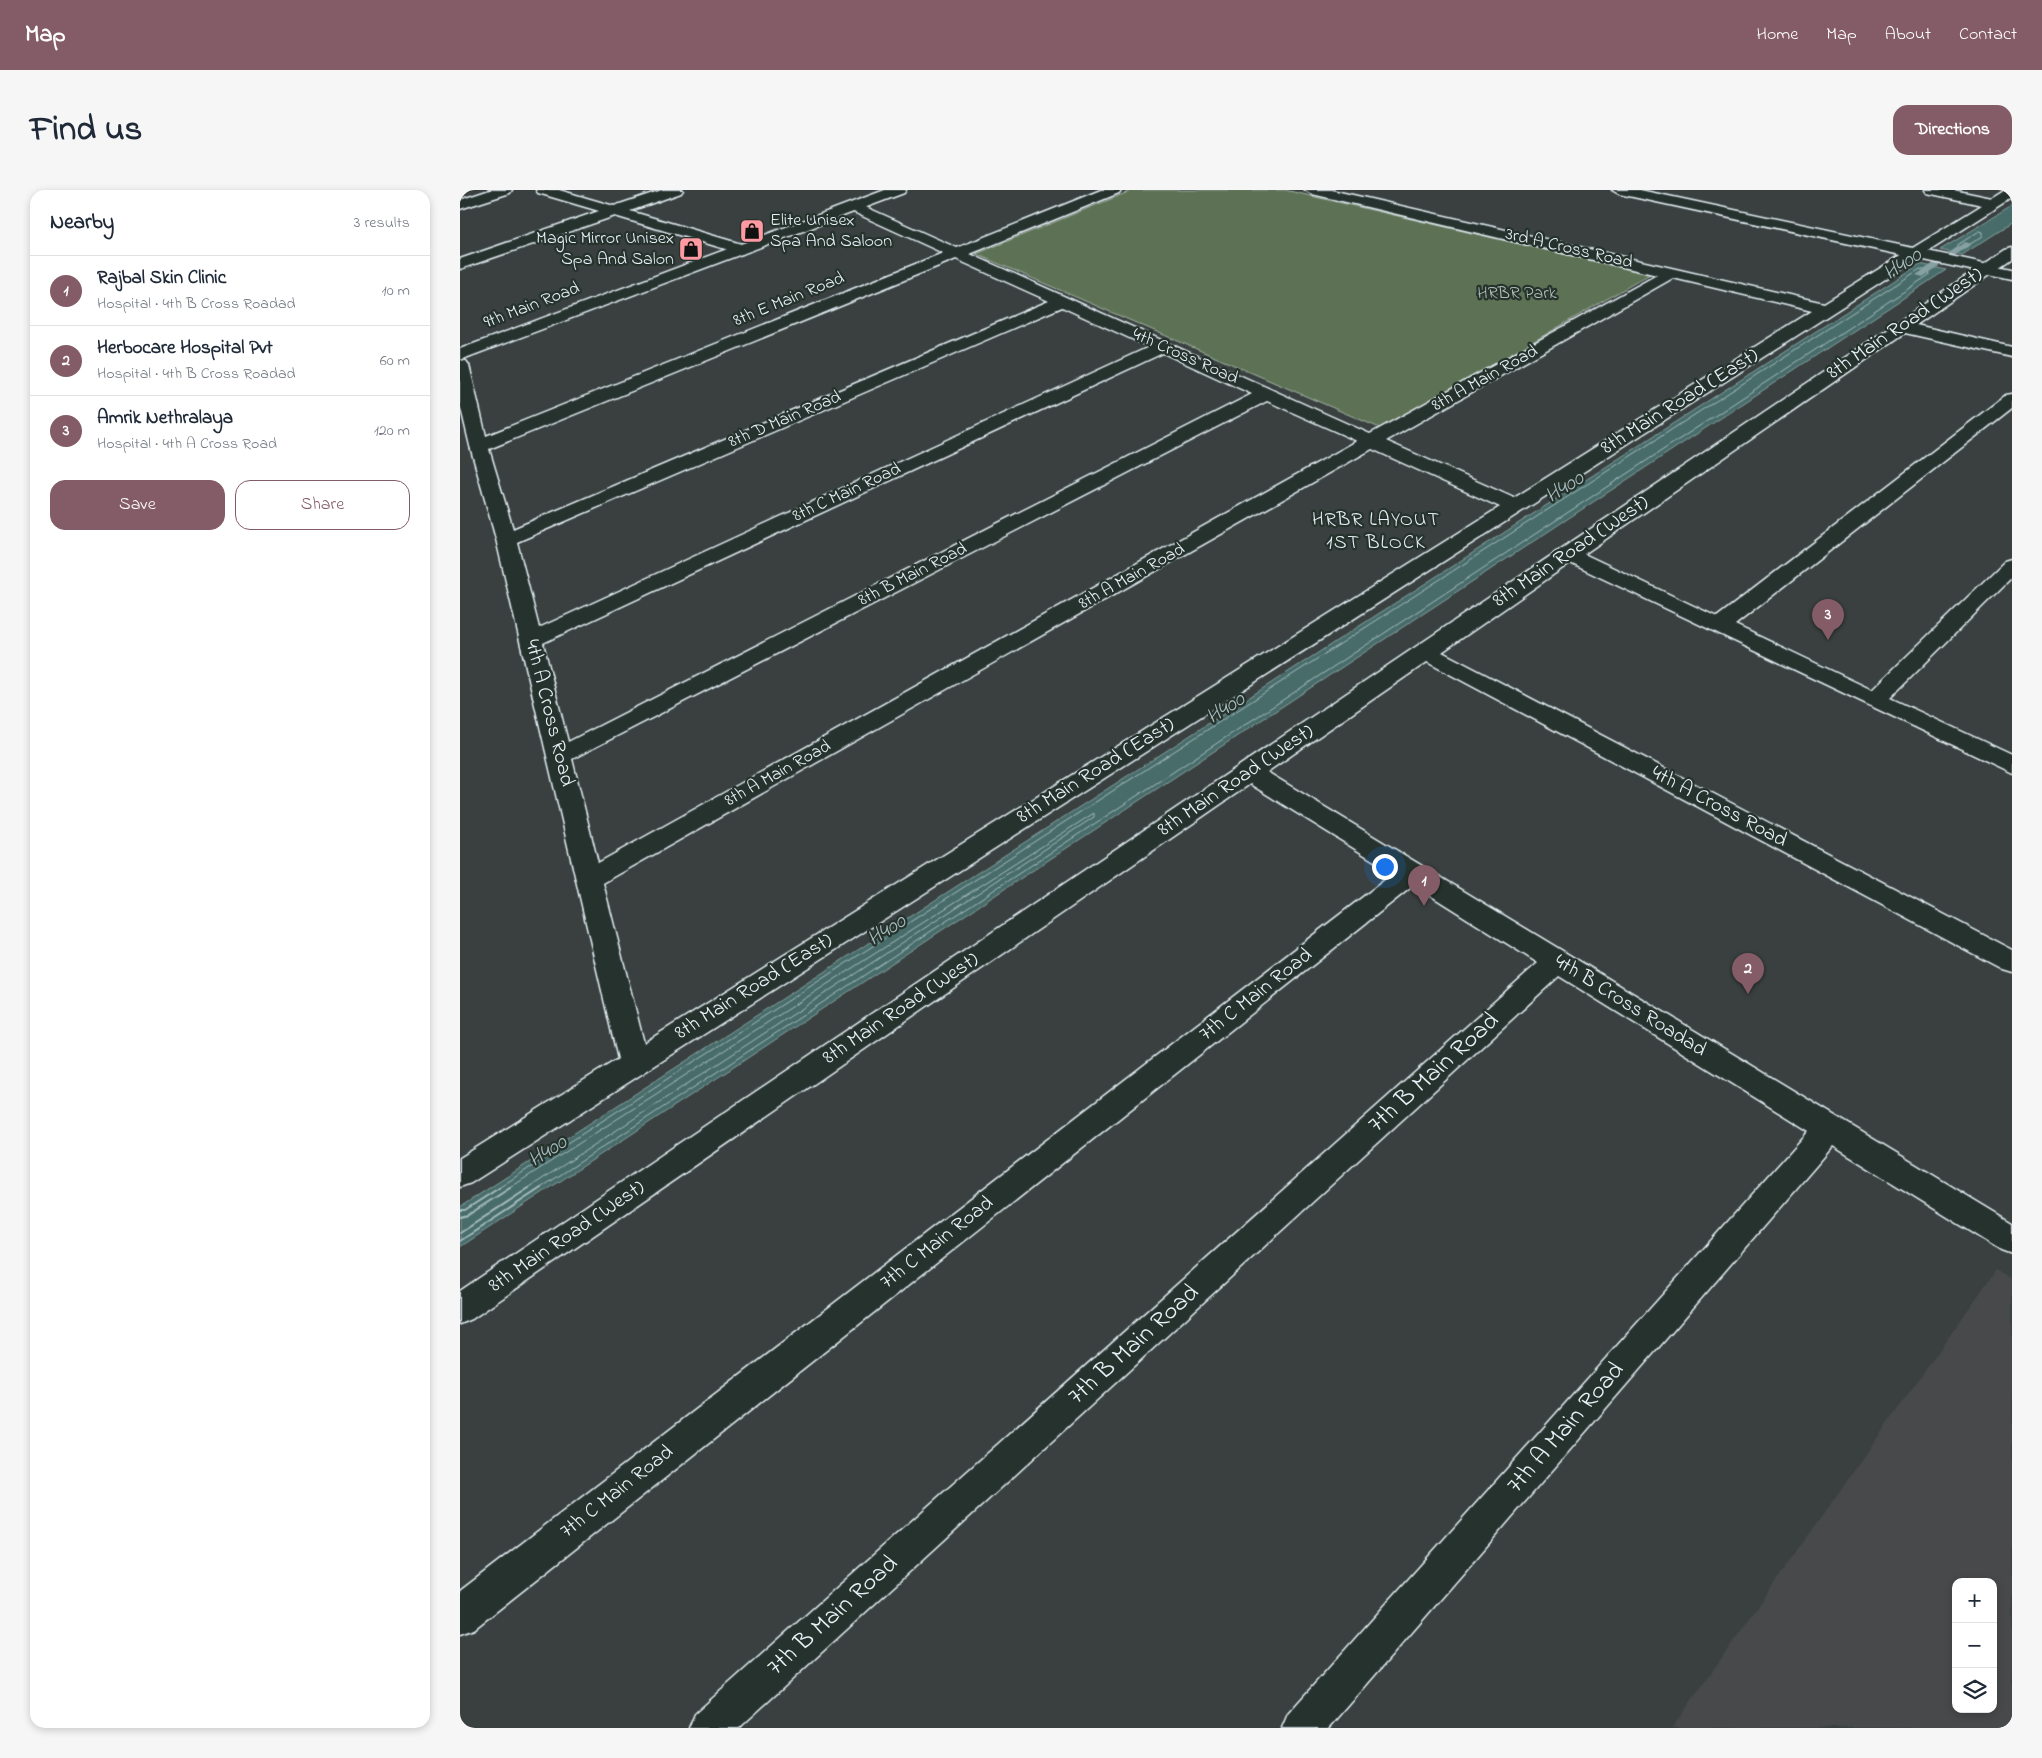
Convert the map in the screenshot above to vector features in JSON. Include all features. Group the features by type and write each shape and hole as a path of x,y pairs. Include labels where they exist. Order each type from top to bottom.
{"street":[{"path":"460,205 506,190"},
{"path":"543,190 742,249"},
{"path":"460,264 676,190"},
{"name":"9th Main Road","path":"460,355 899,190"},
{"name":"8th E Main Road","path":"479,446 1114,190"},
{"name":"3rd A Cross Road","path":"1312,190 1673,272 1826,309"},
{"path":"1619,190 2012,274"},
{"path":"1932,190 2003,197"},
{"name":"8th Main Road (East)","path":"460,1174 1826,309 1920,253 2003,197"},
{"name":"4th Cross Road","path":"854,206 1515,506"},
{"name":"8th Main Road (West)","path":"460,1309 1902,327 1977,266 2012,252"},
{"name":"8th A Main Road","path":"590,879 1373,442 1673,272"},
{"name":"8th D Main Road","path":"506,539 1063,301"},
{"path":"1902,327 2012,352"},
{"name":"8th C Main Road","path":"531,640 1163,346"},
{"name":"4th A Cross Road","path":"460,365 479,446 506,539 634,1063"},
{"name":"8th B Main Road","path":"559,756 1266,394"},
{"path":"1719,626 2012,400"},
{"path":"1568,554 2012,765"},
{"path":"1874,700 2012,565"},
{"name":"4th A Cross Road","path":"1425,652 2012,962"},
{"name":"4th B Cross Roadad","path":"1249,772 2012,1240"},
{"name":"7th C Main Road","path":"460,1615 1413,872"},
{"name":"7th B Main Road","path":"709,1728 1558,961"},
{"name":"7th A Main Road","path":"1302,1728 1830,1128"}],"shaded area":[{"path":"1996,1270 2012,1280 2012,1728 1672,1728"}],"green space":[{"name":"HRBR Park","path":"1133,190 1285,190 1650,274 1382,429 976,254"}],"water":[{"path":"2012,206 2012,223 1962,255 1940,250"},
{"path":"1920,264 1946,270 460,1247 460,1207"}],"waterway":[{"name":"H400","path":"1920,275 1968,244"}],"place":[{"name":"Elite Unisex Spa And Saloon","path":"752,231"},
{"name":"Magic Mirror Unisex Spa And Salon","path":"691,249"},
{"name":"Amrik Nethralaya","path":"1828,640"},
{"name":"Rajbal Skin Clinic","path":"1424,906"},
{"name":"Herbocare Hospital Pvt","path":"1748,994"}],"district":[{"name":"HRBR LAYOUT 1ST BLOCK","path":"1376,532"}]}
